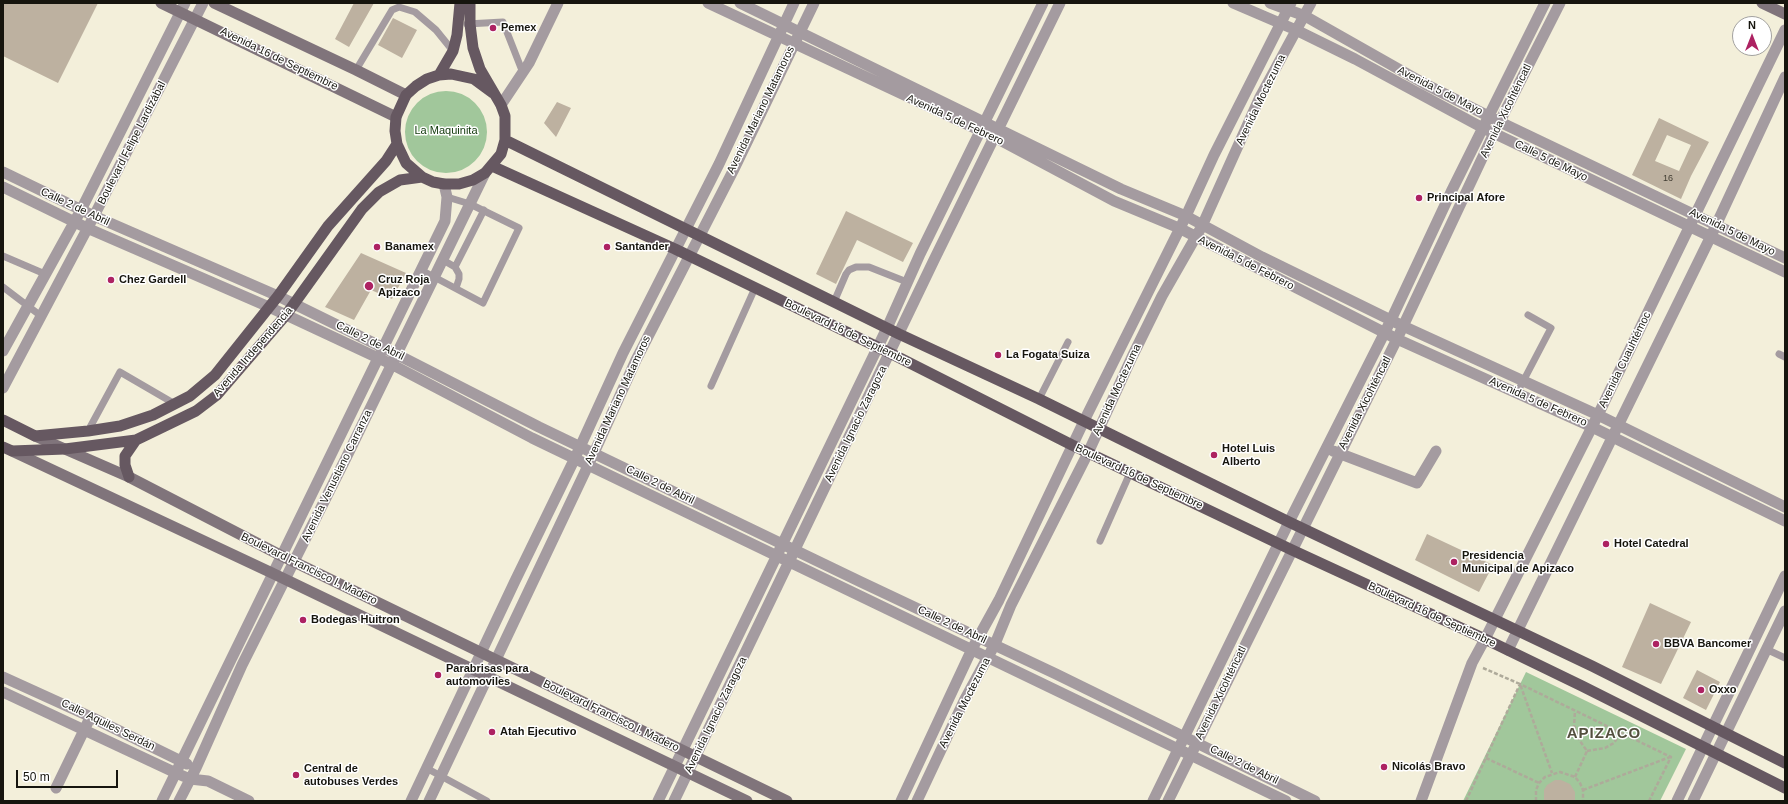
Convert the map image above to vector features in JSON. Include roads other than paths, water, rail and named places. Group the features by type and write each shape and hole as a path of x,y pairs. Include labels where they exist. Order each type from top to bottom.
{"main road":[{"name":"Avenida 16 de Septiembre","path":"161,3 183,7 196,19 396,117"},
{"name":"Avenida 16 de Septiembre","path":"214,3 356,70 406,96"},
{"path":"460,3 464,24 480,69 501,105 505,116 505,140 501,154 489,170 473,180 459,184 444,184 422,177 406,163 397,144 395,130 396,117 406,96 416,86 427,79 439,75 451,74 474,79 493,93"},
{"path":"439,75 453,51 464,24 470,3"},
{"path":"1762,3 1785,14"},
{"name":"Boulevard 16 de Septiembre","path":"505,140 899,334 1099,428 1303,529 1517,631 1785,763"},
{"name":"Avenida Independencia","path":"35,436 88,431 120,426 153,416 190,396 214,375 278,296 328,226 386,161 397,144"},
{"name":"Boulevard 16 de Septiembre","path":"489,170 676,249 890,352 1072,445 1279,544 1508,650 1785,788"},
{"name":"Avenida Independencia","path":"7,449 65,449 136,440 196,411 217,396 286,315 362,209 379,192 400,180 422,177"},
{"name":"Boulevard Francisco I. Madero","path":"3,420 129,478 280,556 787,801"},
{"path":"129,478 125,465 125,456 136,440"},
{"name":"Boulevard Francisco I. Madero","path":"7,449 272,572 487,677 747,801"}],"street":[{"name":"Boulevard Felipe Lardizábal","path":"3,388 88,228 203,3"},
{"path":"501,105 529,63 558,3"},
{"name":"Avenida 5 de Febrero","path":"708,3 884,87 1063,161 1121,189 1186,216 1202,226 1262,257 1322,285 1402,326 1466,354 1598,416 1785,507"},
{"name":"Avenida 5 de Febrero","path":"740,3 890,76 982,127"},
{"name":"Avenida Mariano Matamoros","path":"411,801 428,769 473,670 575,458 623,353 719,164 794,3"},
{"name":"Avenida Mariano Matamoros","path":"429,801 594,453 636,360 733,170 814,3"},
{"name":"Avenida Ignacio Zaragoza","path":"658,801 887,328 920,254 1043,3"},
{"name":"Avenida Ignacio Zaragoza","path":"674,801 796,550 934,260 1060,3"},
{"name":"Calle 5 de Mayo","path":"1233,3 1296,30 1355,59 1483,128 1784,269"},
{"name":"Avenida 5 de Mayo","path":"1270,3 1290,6 1360,49 1425,84 1500,122 1696,214 1785,258"},
{"name":"Avenida Moctezuma","path":"917,801 964,701 987,656 995,644 1011,605 1056,519 1162,296 1202,226 1260,97 1311,3"},
{"name":"Avenida Xicohténcatl","path":"1153,801 1289,522 1360,383 1384,332 1392,320 1451,192 1545,3"},
{"name":"Avenida Xicohténcatl","path":"1168,801 1262,608 1303,529 1397,339 1494,133 1560,3"},
{"name":"Avenida Moctezuma","path":"901,801 978,636 998,600 1042,512 1072,445 1150,291 1214,155 1290,6"},
{"name":"Boulevard Felipe Lardizábal","path":"3,351 26,306 81,210 183,7"},
{"name":"Avenida Cuauhtémoc","path":"1421,801 1472,663 1598,416 1785,30"},
{"path":"1355,59 1360,49"},
{"path":"1520,54 1531,61"},
{"path":"884,87 890,76"},
{"name":"Avenida Cuauhtémoc","path":"1508,650 1611,436 1618,426 1711,236 1785,77"},
{"path":"1419,94 1425,84"},
{"path":"1247,91 1260,97"},
{"path":"129,114 143,121"},
{"name":"Avenida 5 de Febrero","path":"996,133 1057,172 1114,201 1179,228 1397,339 1592,427 1785,521"},
{"path":"1214,155 1230,163"},
{"path":"1057,172 1063,161"},
{"path":"719,164 733,170"},
{"name":"Avenida Venustiano Carranza","path":"179,801 196,768 242,665 347,456 470,204 489,170"},
{"name":"Calle 2 de Abril","path":"3,172 94,216 278,296 662,487 995,644 1315,801"},
{"path":"1617,192 1622,180"},
{"name":"Avenida Venustiano Carranza","path":"162,801 272,572 445,221 447,197 444,184"},
{"name":"Calle 2 de Abril","path":"3,187 88,228 269,307 391,364 532,438 1231,773 1286,801"},
{"path":"1114,201 1121,189"},
{"path":"1451,192 1464,198"},
{"path":"48,209 54,197"},
{"path":"949,197 962,204"},
{"path":"170,264 175,252"},
{"path":"920,254 934,260"},
{"path":"1422,254 1434,258"},
{"path":"1256,268 1262,257"},
{"path":"1314,298 1322,285"},
{"path":"1150,291 1162,296"},
{"path":"1119,352 1132,357"},
{"path":"623,353 636,360"},
{"path":"1459,367 1466,354"},
{"path":"1360,383 1371,390"},
{"path":"458,399 464,388"},
{"path":"532,438 539,427"},
{"path":"1327,449 1418,483 1436,451"},
{"path":"332,451 347,456"},
{"path":"1686,472 1692,461"},
{"path":"1731,495 1736,484"},
{"path":"657,498 662,487"},
{"path":"1042,512 1056,519"},
{"path":"713,524 718,513"},
{"path":"544,522 557,529"},
{"path":"515,581 529,589"},
{"path":"854,593 861,582"},
{"path":"1677,801 1746,656 1783,583"},
{"path":"998,600 1011,605"},
{"path":"1251,602 1262,608"},
{"path":"911,620 917,608"},
{"path":"1693,801 1785,611"},
{"path":"738,636 752,641"},
{"path":"1746,656 1760,663"},
{"path":"230,660 242,665"},
{"path":"1216,672 1228,678"},
{"path":"1049,686 1056,674"},
{"name":"Calle Aquiles Serdán","path":"3,677 91,717 196,768 208,781"},
{"name":"Calle Aquiles Serdán","path":"3,692 176,773 190,779 208,781 249,801"},
{"path":"951,694 964,701"},
{"path":"1110,715 1116,703"},
{"path":"56,788 91,717"},
{"path":"1231,773 1236,761"},
{"path":"912,776 926,782"},
{"path":"1272,794 1278,782"}],"lane":[{"path":"356,70 392,10 399,7 415,12 436,30 453,51"},
{"path":"464,24 503,22 523,72"},
{"path":"421,270 483,303 519,228 484,210 447,197"},
{"path":"455,267 484,210"},
{"path":"3,256 45,274"},
{"path":"443,260 455,267 459,279 456,288"},
{"path":"834,302 846,274 849,270 856,267 869,267 907,282"},
{"path":"3,287 41,316"},
{"path":"711,386 755,288"},
{"path":"1517,393 1550,328 1528,315"},
{"path":"1039,399 1068,342"},
{"path":"88,431 120,372 175,404"},
{"path":"1100,541 1130,473"},
{"path":"1766,649 1785,658"},
{"path":"428,769 440,777 486,801"}],"place":[{"name":"Pemex","path":"493,28"},
{"name":"Principal Afore","path":"1419,198"},
{"name":"Banamex","path":"377,247"},
{"name":"Santander","path":"607,247"},
{"name":"Chez Gardell","path":"111,280"},
{"name":"Cruz Roja Apizaco","path":"369,286"},
{"name":"La Fogata Suiza","path":"998,355"},
{"name":"Hotel Luis Alberto","path":"1214,455"},
{"name":"Hotel Catedral","path":"1606,544"},
{"name":"Presidencia Municipal de Apizaco","path":"1454,562"},
{"name":"Bodegas Huitron","path":"303,620"},
{"name":"BBVA Bancomer","path":"1656,644"},
{"name":"Parabrisas para automoviles","path":"438,675"},
{"name":"Oxxo","path":"1701,690"},
{"name":"Atah Ejecutivo","path":"492,732"},
{"name":"Nicolás Bravo","path":"1384,767"},
{"name":"Central de autobuses Verdes","path":"296,775"}],"district":[{"name":"APIZACO","path":"1604,734"}],"park label":[{"name":"La Maquinita","path":"446,131"}]}
